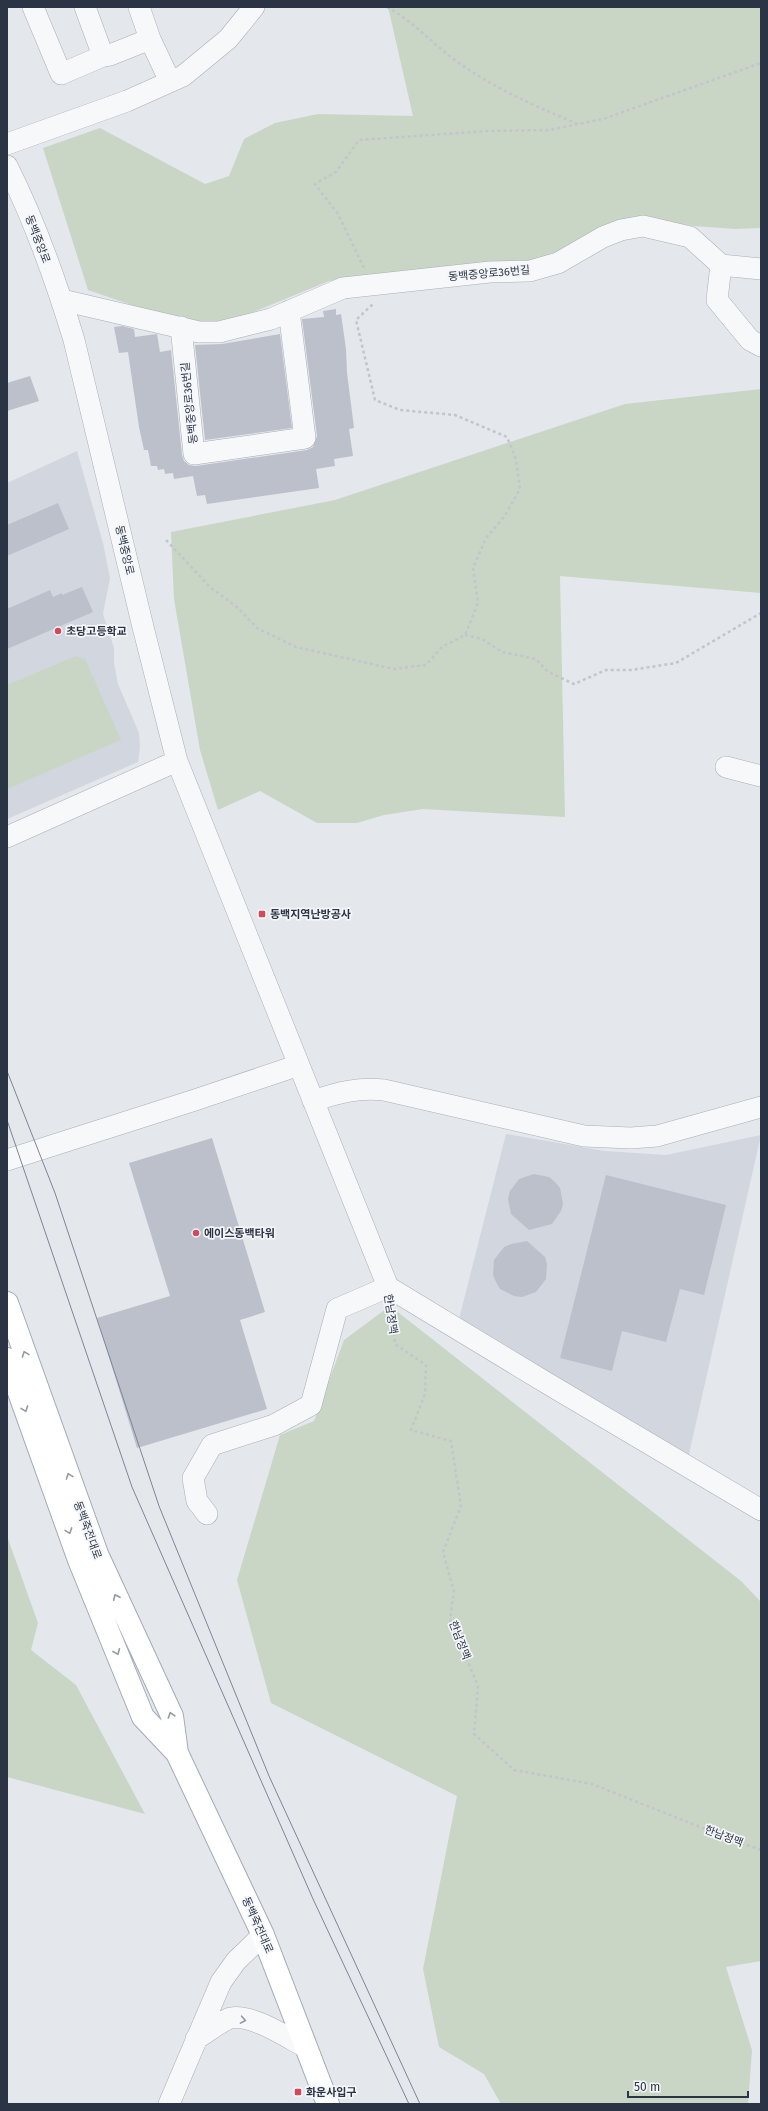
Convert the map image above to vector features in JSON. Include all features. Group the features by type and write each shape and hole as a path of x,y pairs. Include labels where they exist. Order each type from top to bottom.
{"main road":[{"name":"동백죽전대로","path":"7,1303 96,1554 172,1716 177,1753 263,1935 330,2103"},
{"name":"동백죽전대로","path":"7,1359 79,1560 143,1717 177,1753"}],"street":[{"path":"33,7 61,74 103,56 110,56 150,39"},
{"path":"85,7 103,56"},
{"path":"139,7 150,39 166,72"},
{"path":"7,144 127,101 183,76 228,39 254,7"},
{"name":"동백중앙로","path":"7,166 19,190 62,300 74,340 177,761 388,1287"},
{"name":"동백중앙로36번길","path":"62,300 198,332 219,332 271,319 343,288 490,272 530,271 558,263 615,232 643,226 690,237 721,265"},
{"path":"761,269 721,265 718,300 750,340 761,346"},
{"name":"동백중앙로36번길","path":"181,328 194,454 305,438 289,311"},
{"path":"7,837 177,761"},
{"path":"726,768 761,776"},
{"path":"7,1160 188,1103 299,1065"},
{"path":"313,1101 346,1090 368,1088 384,1090 584,1136 611,1138 657,1136 761,1107"},
{"path":"207,1514 197,1501 193,1478 212,1445 274,1424 311,1405 337,1309 388,1287 761,1510"},
{"path":"169,2104 221,1982 236,1961 263,1935"},
{"path":"196,2039 230,2018 260,2024 308,2048"}],"path":[{"path":"387,7 407,18 459,63 522,100 579,124"},
{"path":"166,540 210,587 238,608 257,628 296,647 394,669 426,665 442,647 465,635 478,603 473,568 486,538 504,517 520,489 516,459 507,437 455,416 400,410 374,400 356,320 376,301 376,284 364,268 338,214 315,184 336,172 359,140 488,131 549,130 603,119 761,64"},
{"path":"465,635 482,639 502,652 536,659 548,672 574,684 606,670 631,670 676,663 761,613"},
{"name":"한남정맥","path":"388,1287 395,1344 426,1365 425,1394 411,1430 451,1441 461,1506 443,1552 454,1591 450,1619 478,1686 474,1734 514,1770 592,1784 761,1850"}],"shaded area":[{"name":"초당고등학교","path":"77,451 103,543 110,578 103,614 114,648 114,664 118,684 139,733 140,747 138,762 7,819 7,483"},
{"path":"506,1134 605,1151 666,1155 761,1135 687,1463 458,1323"}],"green space":[{"path":"387,7 761,7 761,228 735,229 694,226 642,219 522,265 350,278 329,281 241,317 200,325 161,315 88,290 43,148 100,128 205,184 229,176 244,139 275,123 318,114 413,116"},
{"path":"761,389 761,593 560,576 565,817 423,809 384,815 357,823 317,823 260,791 218,810 200,750 174,599 171,532 335,500 625,404"},
{"path":"76,656 85,659 121,740 7,789 7,685"},
{"path":"390,1306 741,1581 761,1602 761,1961 726,1967 752,2050 748,2104 501,2104 484,2074 439,2047 423,1969 457,1796 271,1703 237,1580 280,1435 314,1421 344,1340"},
{"path":"7,1536 38,1623 31,1650 76,1685 145,1814 7,1777"}],"building":[{"path":"336,309 336,315 341,314 346,349 347,373 354,428 349,429 353,456 334,459 335,466 316,469 319,488 207,504 205,495 197,496 193,476 174,479 173,473 165,474 164,469 158,470 157,466 151,466 148,450 144,450 139,427 128,352 119,353 114,327 122,326 134,329 135,337 157,334 160,352 171,350 182,455 184,461 189,465 196,466 307,450 313,447 317,436 302,319 324,317 323,311"},
{"path":"280,334 292,428 205,440 195,345 222,344"},
{"path":"30,376 39,401 7,411 7,383"},
{"path":"58,503 69,529 7,556 7,525"},
{"path":"82,587 93,612 7,649 7,609 50,590 53,597"},
{"name":"에이스동백타워","path":"212,1138 265,1312 240,1320 267,1409 137,1448 97,1318 170,1296 129,1163"},
{"path":"534,1174 549,1177 555,1182 560,1188 563,1204 561,1211 552,1224 529,1230 511,1214 508,1199 510,1191 519,1179"},
{"path":"606,1175 726,1205 704,1295 680,1289 666,1342 622,1331 612,1371 560,1358"},
{"path":"527,1241 545,1257 547,1264 546,1279 536,1292 522,1297 514,1296 500,1289 496,1282 493,1275 494,1260 504,1247"}],"tram line":[{"path":"7,1071 55,1193 159,1506 269,1776 420,2104"},
{"path":"7,1120 132,1487 313,1899 409,2104"}],"place":[{"name":"초당고등학교","path":"58,631"},
{"name":"동백지역난방공사","path":"262,914"},
{"name":"에이스동백타워","path":"196,1233"},
{"name":"화운사입구","path":"298,2092"}]}
